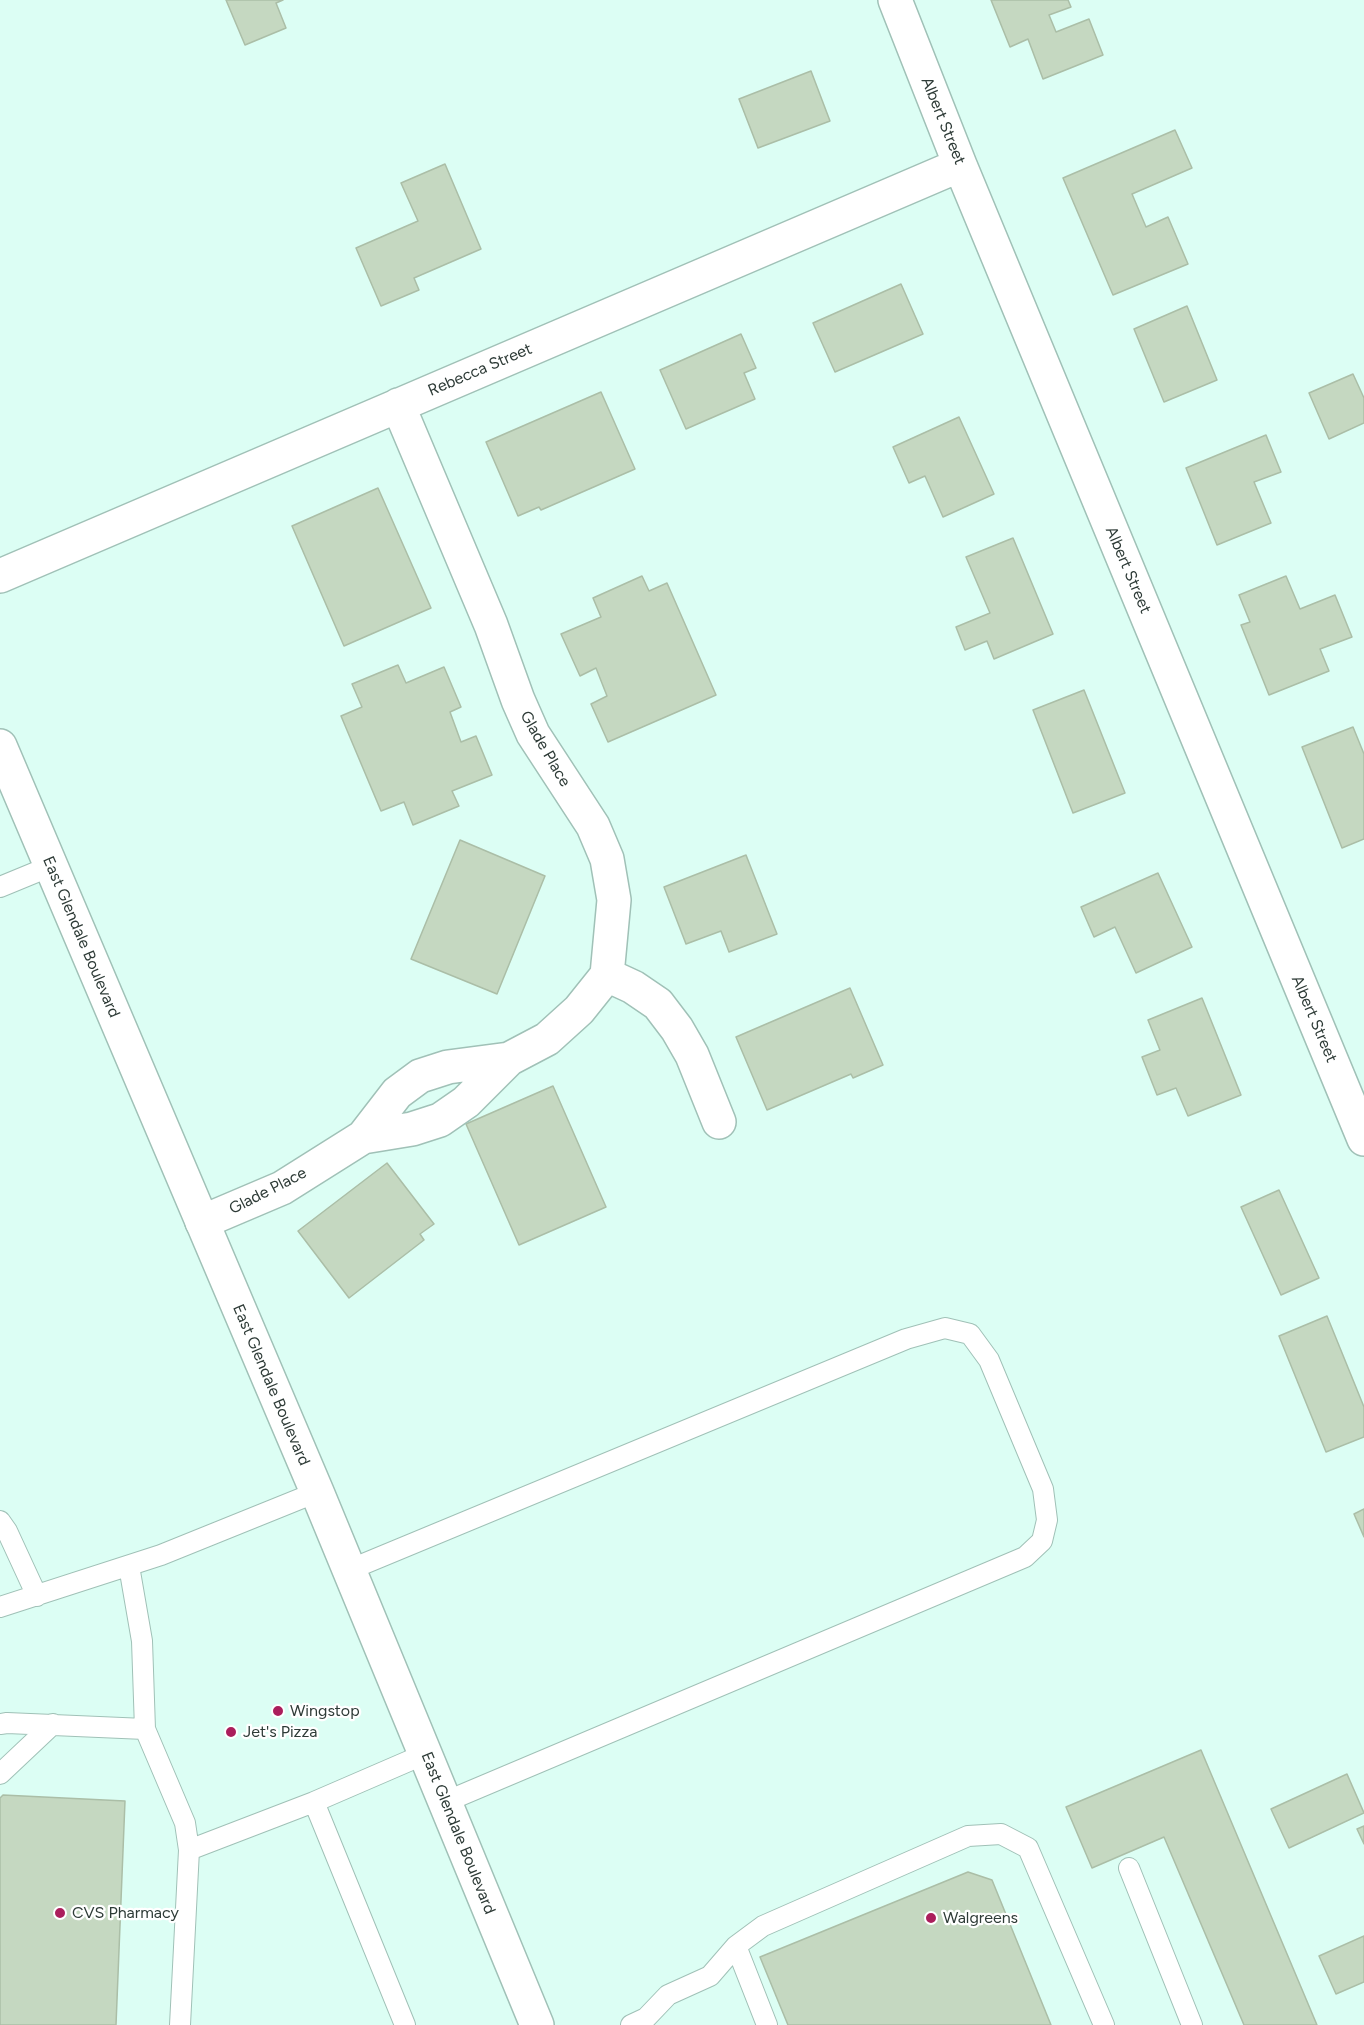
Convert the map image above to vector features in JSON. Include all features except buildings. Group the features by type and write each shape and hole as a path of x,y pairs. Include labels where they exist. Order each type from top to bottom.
{"street":[{"name":"Albert Street","path":"895,0 960,165 1364,1140"},
{"name":"Rebecca Street","path":"0,576 960,165"},
{"name":"Glade Place","path":"363,1137 412,1129 440,1120 466,1101 509,1059 547,1039 579,1010 607,975 614,900 607,859 593,826 533,734 518,700 491,624 398,405"},
{"name":"East Glendale Boulevard","path":"0,746 317,1492 537,2025"},
{"path":"607,975 633,987 658,1004 671,1020 692,1055 719,1122"},
{"name":"Glade Place","path":"202,1222 282,1188 363,1137 397,1093 420,1076 448,1067 509,1059"}],"lane":[{"path":"0,887 51,866"},
{"path":"349,1570 906,1340 945,1328 970,1334 989,1360 1038,1478 1047,1520 1042,1541 1025,1557 445,1802"},
{"path":"0,1607 161,1555 317,1492"},
{"path":"0,1521 7,1531 37,1596"},
{"path":"129,1566 142,1641 145,1729 185,1823 189,1850 180,2025"},
{"path":"0,1724 53,1724 145,1729"},
{"path":"0,1774 53,1724"},
{"path":"189,1850 314,1802 425,1754"},
{"path":"314,1802 405,2025"},
{"path":"642,2023 668,1995 710,1976 736,1946 763,1926 968,1836 1001,1834 1028,1848 1104,2025"},
{"path":"1128,1868 1192,2025"},
{"path":"736,1946 767,2025"}],"place":[{"name":"Wingstop","path":"278,1711"},
{"name":"Jet's Pizza","path":"231,1732"},
{"name":"CVS Pharmacy","path":"60,1913"},
{"name":"Walgreens","path":"931,1918"}]}
